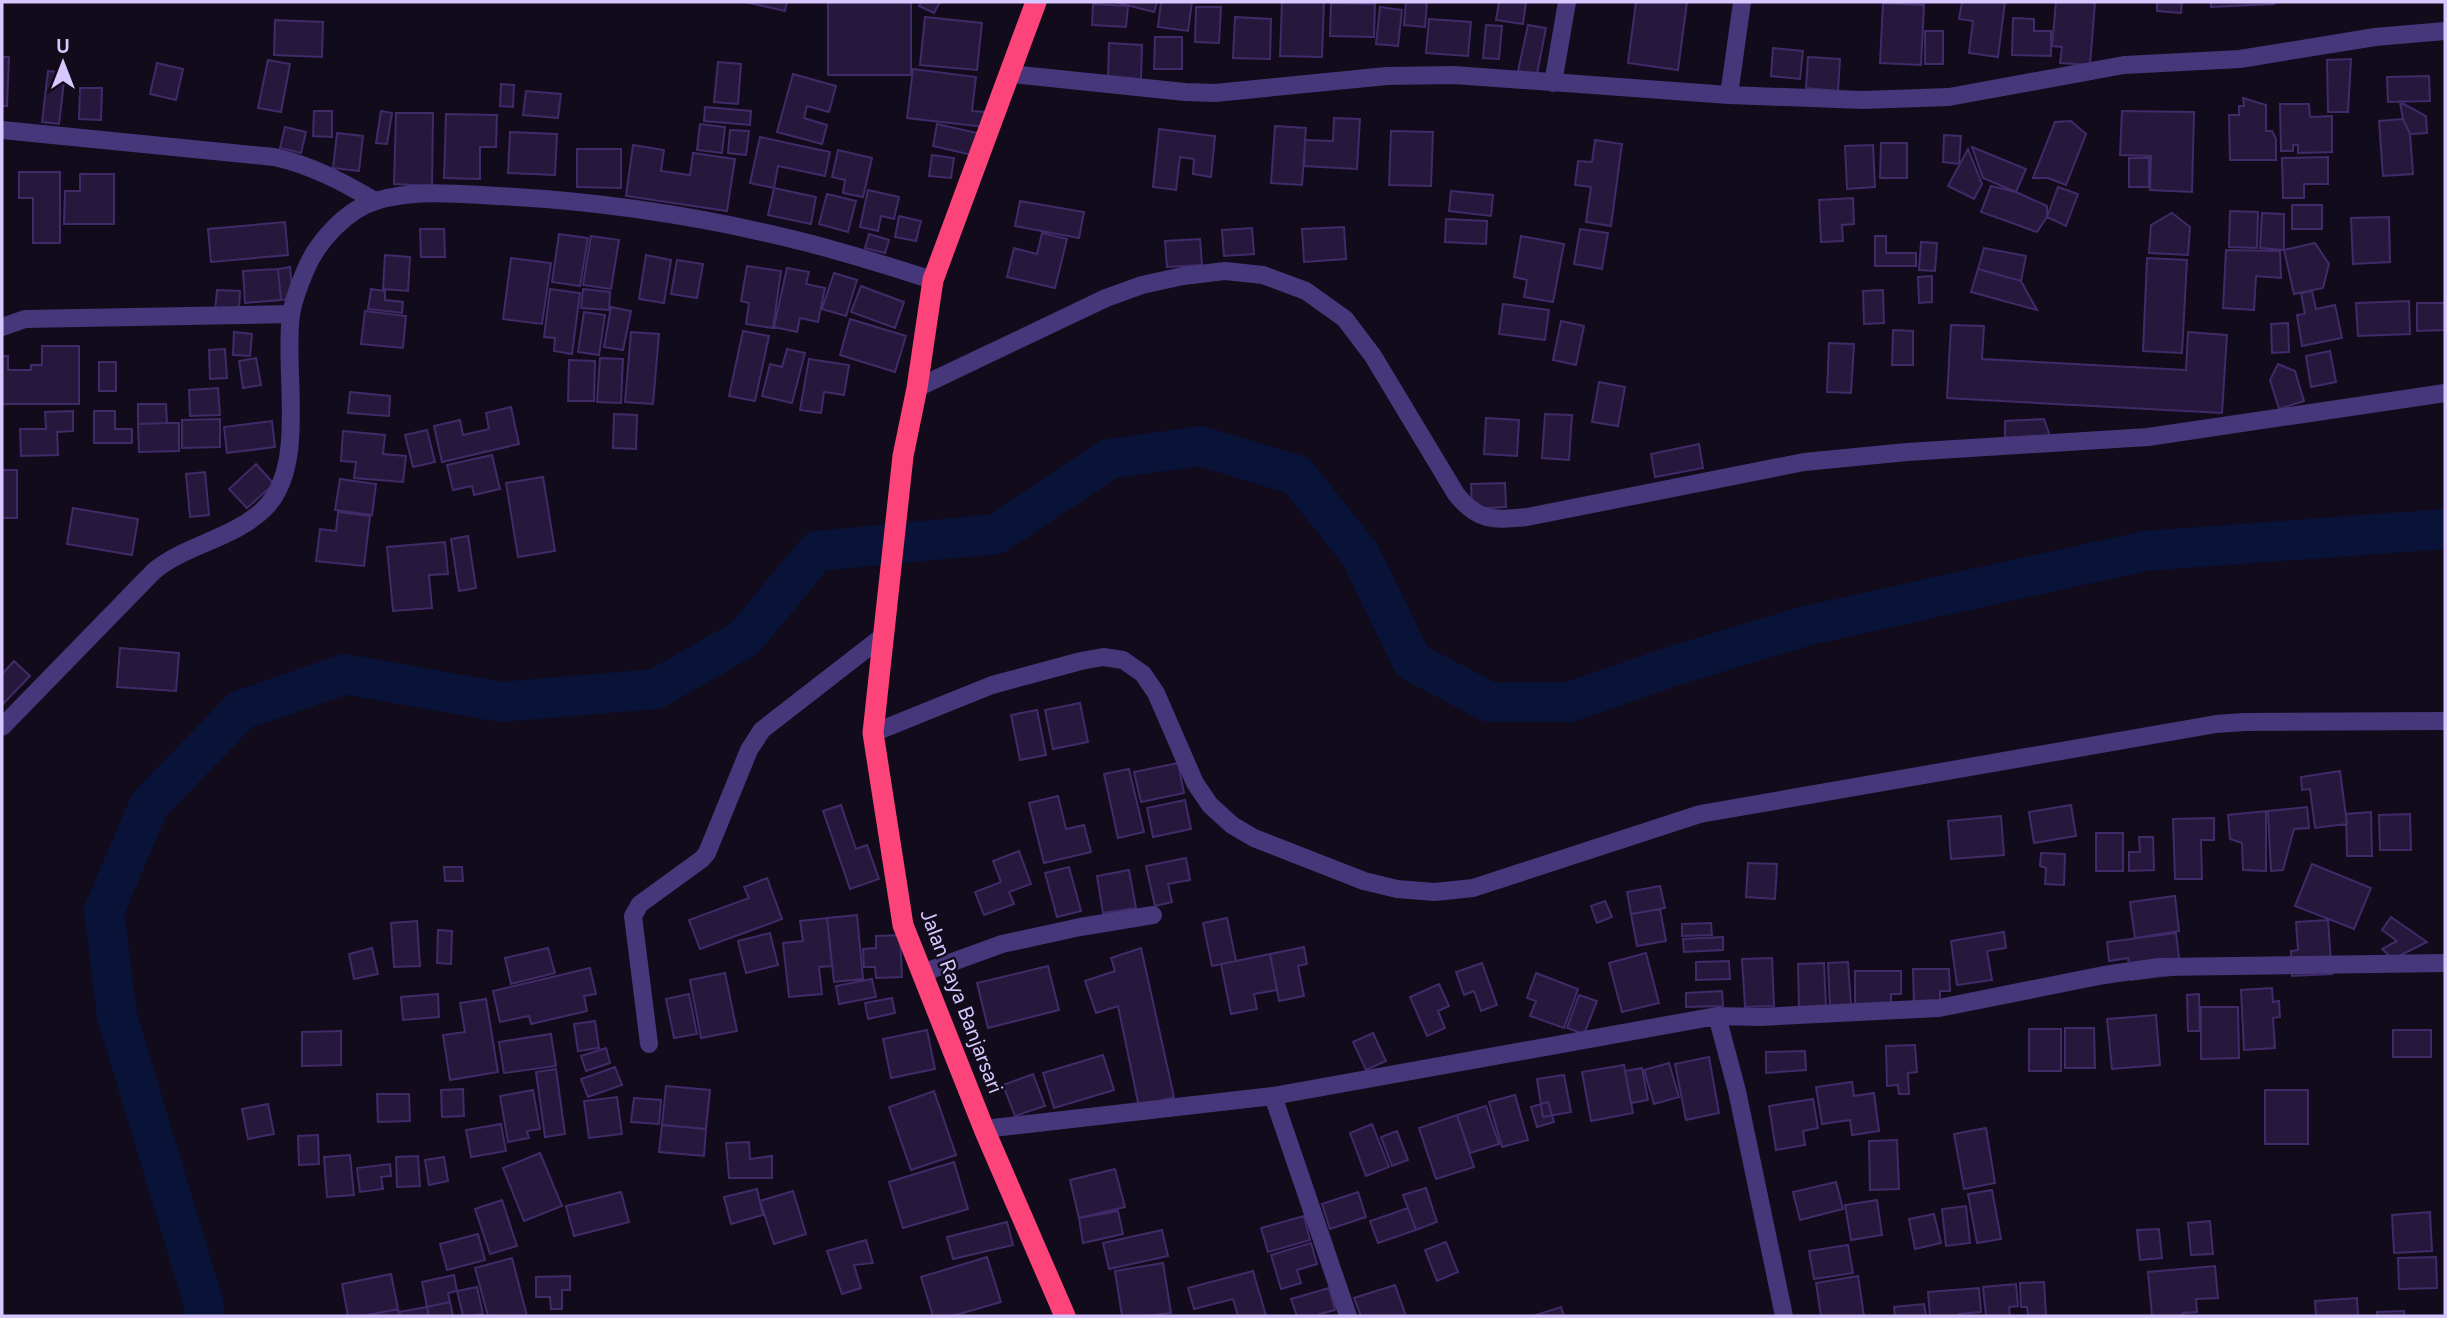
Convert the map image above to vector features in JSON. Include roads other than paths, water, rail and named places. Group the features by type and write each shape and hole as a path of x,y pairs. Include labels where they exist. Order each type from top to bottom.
{"highway":[{"name":"Jalan Raya Banjarsari","path":"1036,2 933,280 917,388 903,456 873,733 903,925 984,1129 1065,1316"}],"street":[{"path":"1553,83 1567,2"},
{"path":"1729,95 1742,2"},
{"path":"1011,74 1205,92 1415,75 1729,95 1863,100 1949,97 2123,65 2240,59 2375,37 2445,31"},
{"path":"2,130 290,160 338,178 375,201"},
{"path":"2,727 154,571 172,557 235,529 262,511 277,495 286,473 289,440 291,314 306,268 321,242 342,220 375,201 444,193 531,198 649,211 797,240 933,280"},
{"path":"917,388 1106,298 1142,285 1225,271 1264,275 1306,291 1345,318 1373,356 1468,510 1485,518 1505,519 1527,517 1804,462 1907,452 2148,437 2445,393"},
{"path":"2,327 25,319 291,314"},
{"path":"649,1044 633,916 636,909 707,853 749,750 762,730 883,636"},
{"path":"873,733 992,685 1103,657 1123,660 1143,674 1156,693 1195,783 1210,804 1232,825 1254,838 1364,881 1397,889 1434,892 1473,888 1700,814 2216,724 2445,721"},
{"path":"922,973 1002,944 1153,915"},
{"path":"984,1129 1273,1096 1717,1016 1760,1017 1939,1008 2104,975 2159,967 2445,962"},
{"path":"1717,1016 1737,1091 1784,1316"},
{"path":"1273,1096 1348,1316"}],"waterway":[{"path":"204,1316 204,1305 117,1016 104,911 149,805 241,710 345,674 501,702 656,689 745,638 817,551 996,534 1109,459 1200,446 1297,475 1360,554 1412,661 1489,702 1569,702 1673,666 1805,626 2145,551 2445,529"}]}
